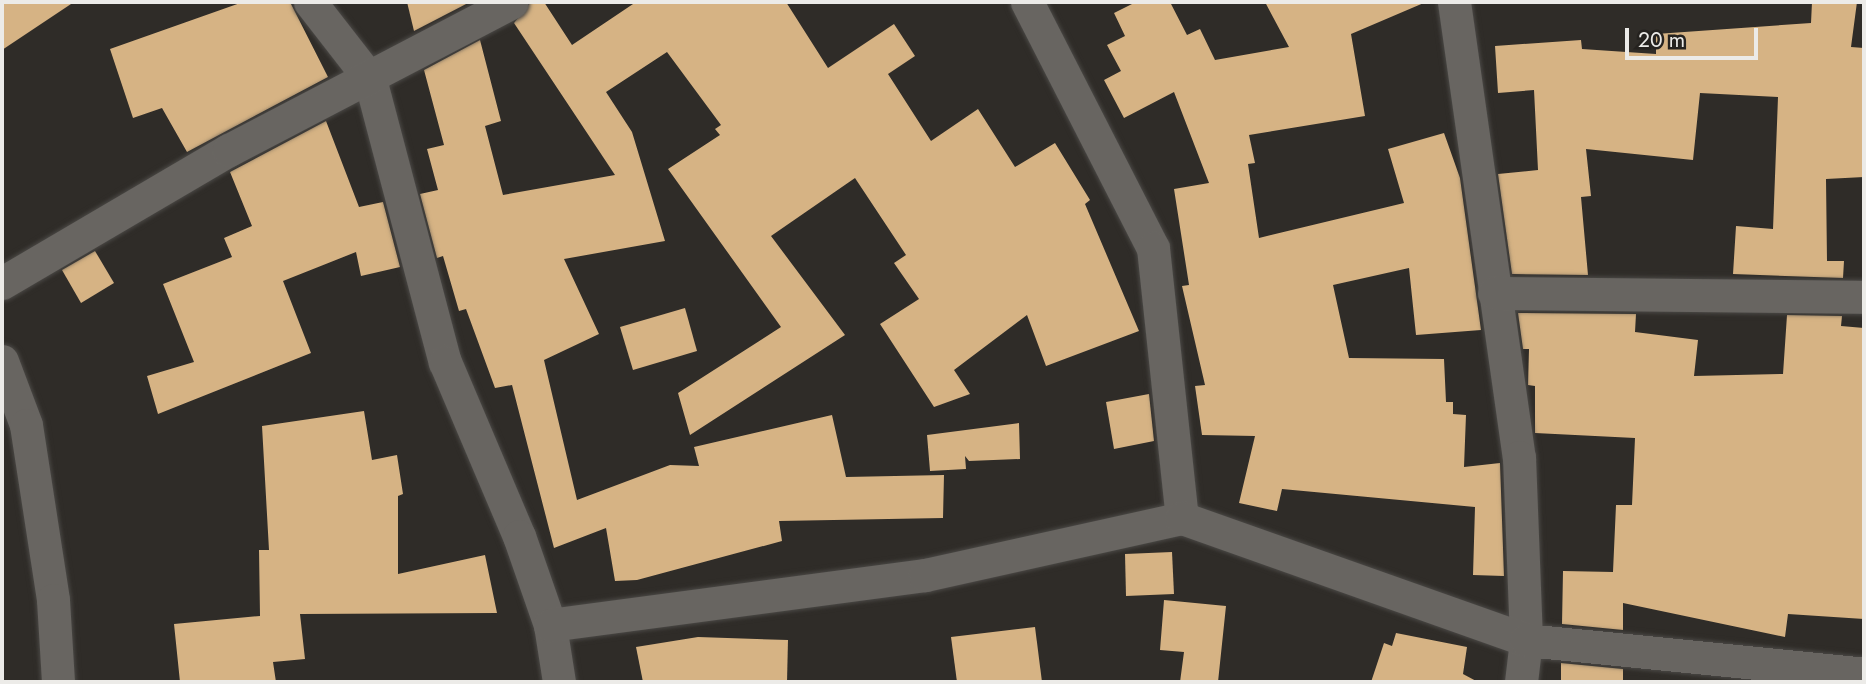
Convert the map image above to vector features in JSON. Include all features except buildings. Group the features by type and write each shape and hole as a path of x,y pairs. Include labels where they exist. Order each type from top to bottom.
{"street":[{"path":"310,2 370,79 445,362 550,625 559,682"},
{"path":"2,283 229,150 370,79 512,2"},
{"path":"1027,2 1153,248 1182,518"},
{"path":"1454,2 1519,457 1526,640 1521,682"},
{"path":"1494,293 1864,298"},
{"path":"2,361 26,425 52,600 58,682"},
{"path":"550,625 925,575 1182,518 1526,640 1864,674"}]}
